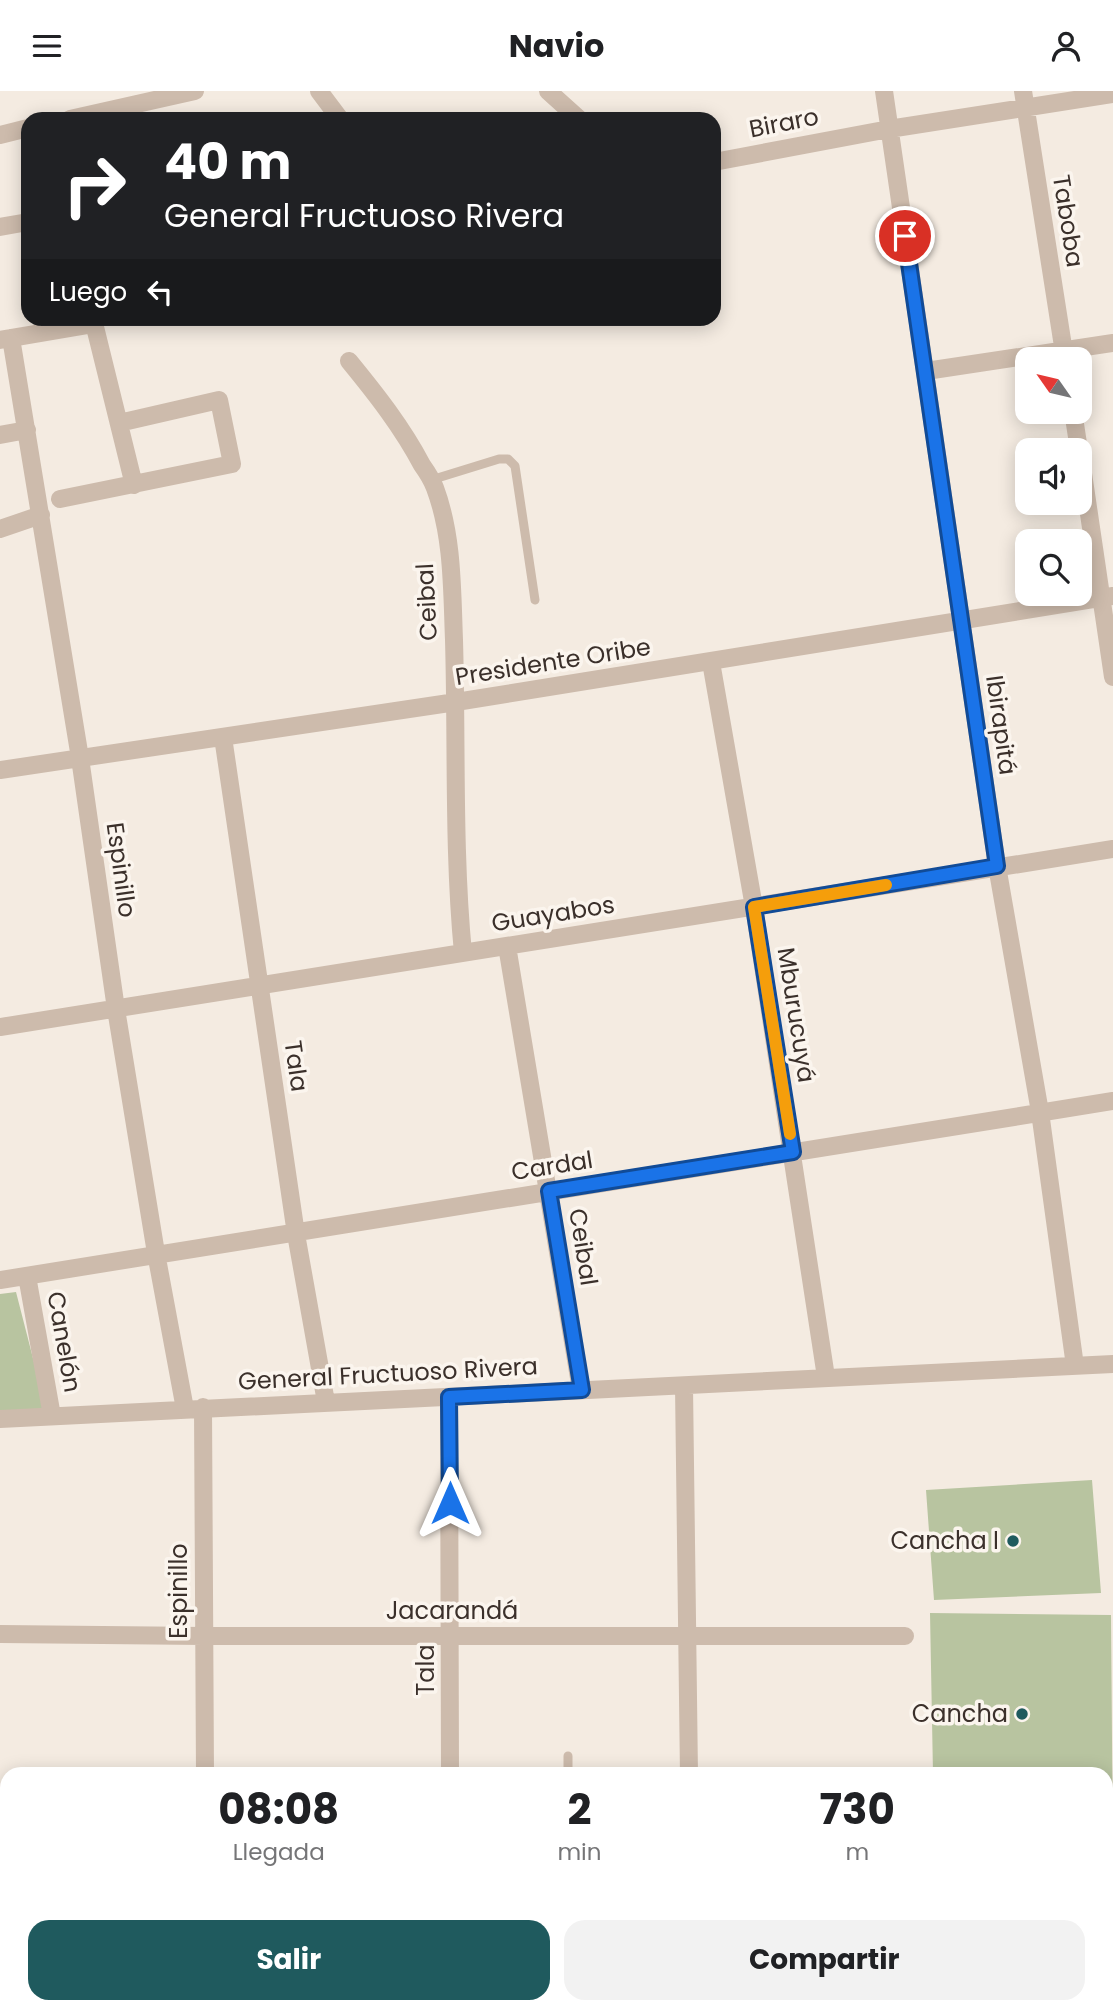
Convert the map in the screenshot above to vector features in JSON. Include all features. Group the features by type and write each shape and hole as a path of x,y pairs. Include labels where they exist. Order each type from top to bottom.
{"street":[{"path":"101,112 195,91"},
{"path":"319,91 335,112"},
{"path":"548,91 571,112"},
{"name":"Ibirapitá","path":"884,91 997,866 1040,1112 1075,1366"},
{"name":"Biraro","path":"721,161 889,129 1024,99 1113,94"},
{"name":"Taboba","path":"1024,99 1064,347"},
{"path":"0,135 21,130"},
{"path":"0,227 21,223"},
{"path":"6,339 70,326"},
{"path":"95,326 134,485"},
{"name":"Espinillo","path":"6,339 27,430 80,758 116,1009 185,1409"},
{"path":"1092,348 1113,343"},
{"path":"926,370 1015,360"},
{"name":"Ceibal","path":"349,361 398,424 431,480 447,538 452,577 456,702 456,865 463,953"},
{"path":"60,499 232,464 219,400 119,423"},
{"path":"0,435 27,430"},
{"path":"0,529 41,515"},
{"path":"1092,515 1107,597 1113,677"},
{"name":"Presidente Oribe","path":"0,769 456,702 1107,597"},
{"name":"Mburucuyá","path":"711,662 754,907 826,1377"},
{"name":"Tala","path":"223,737 296,1234 326,1402"},
{"name":"Guayabos","path":"0,1027 1113,849"},
{"name":"Ceibal","path":"507,946 582,1390"},
{"name":"Cardal","path":"0,1280 1113,1101"},
{"name":"Canelón","path":"27,1276 52,1416"},
{"name":"General Fructuoso Rivera","path":"0,1419 1113,1364"},
{"path":"684,1386 689,1767"},
{"name":"Tala","path":"449,1397 450,1767"},
{"name":"Espinillo","path":"203,1407 205,1767"},
{"name":"Jacarandá","path":"0,1634 905,1636"}],"lane":[{"path":"431,480 499,459 508,459 515,466 535,600"},
{"path":"568,1756 568,1767"}],"green space":[{"path":"16,1292 46,1409 0,1411 0,1294"},
{"name":"Cancha I","path":"1092,1480 1101,1593 934,1600 926,1490"},
{"name":"Cancha","path":"930,1613 1111,1615 1112,1767 933,1767"}],"slow traffic":[{"path":"790,1134 754,907 886,885"}],"place":[{"name":"Cancha I","path":"1013,1541"},
{"name":"Cancha","path":"1022,1714"}],"route":[{"path":"450,1503 449,1397 582,1390 549,1191 793,1152 754,907 997,866 905,236"}]}
